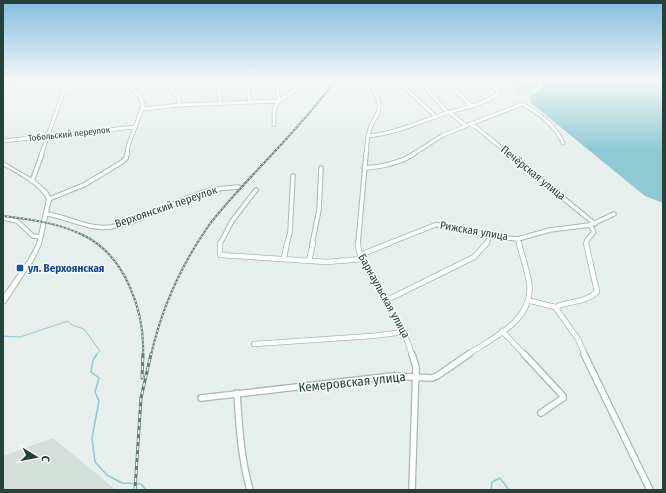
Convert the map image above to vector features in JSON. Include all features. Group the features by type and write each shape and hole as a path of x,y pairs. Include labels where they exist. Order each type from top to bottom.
{"street":[{"path":"32,181 59,105"},
{"path":"49,199 84,185 122,162 126,158 135,127 143,109 143,105"},
{"path":"143,109 179,105"},
{"path":"274,125 274,111 277,105"},
{"name":"Барнаульская улица","path":"379,105 378,114 371,125 368,136 358,243 361,257 387,300 404,332 412,352 416,377 412,490"},
{"path":"423,105 436,117"},
{"name":"Печёрская улица","path":"442,105 449,113 467,125 476,127 593,224"},
{"path":"368,136 393,132 474,105"},
{"path":"364,168 381,168 404,160 443,135 519,105"},
{"path":"524,105 548,123 560,136 563,143"},
{"name":"Тобольский переулок","path":"3,141 135,127"},
{"path":"3,163 32,181 45,192 49,199 41,237 31,260 3,301"},
{"path":"309,261 319,210 321,168"},
{"path":"284,258 290,232 293,176"},
{"name":"Верхоянский переулок","path":"47,214 58,214 78,222 104,227 140,218 208,191 224,187 239,187"},
{"name":"Рижская улица","path":"256,190 246,201 224,234 218,251 220,255 284,258 309,261 345,261 361,257 430,226 438,224 490,236 518,239 550,230 593,224 614,214"},
{"path":"3,218 17,221 33,236 41,237"},
{"path":"557,309 558,306 568,302 589,299 597,292 586,245 587,240 594,232 593,224"},
{"path":"387,300 474,257 486,244 490,236"},
{"path":"518,239 531,290 530,301 552,306 557,309 578,339 598,386 650,490"},
{"name":"Кемеровская улица","path":"200,398 335,384 393,375 426,379 437,376 521,318 530,301"},
{"path":"502,331 563,396 563,398 541,413"},
{"path":"254,344 372,336 404,332"},
{"path":"237,393 246,480 250,490"}],"shaded area":[{"path":"53,438 116,490 3,490 3,456"}],"water":[{"path":"533,105 663,105 663,203 645,196"}],"waterway":[{"path":"3,336 20,337 68,321 72,325 84,329 100,351 97,354"},
{"path":"97,354 93,360 91,372 99,378 95,392 99,401 92,438 95,462 107,475 122,483 141,484 146,490"},
{"path":"491,490 492,482 500,478 509,490"}],"railway":[{"path":"151,355 160,322 180,273 207,228 316,105"},
{"path":"3,216 44,222 64,227 83,235 98,244 121,270 130,286 140,320 143,338 143,354"},
{"path":"142,378 143,354"},
{"path":"135,490 141,398 151,354"}],"place":[{"name":"ул. Верхоянская","path":"20,268"}]}
